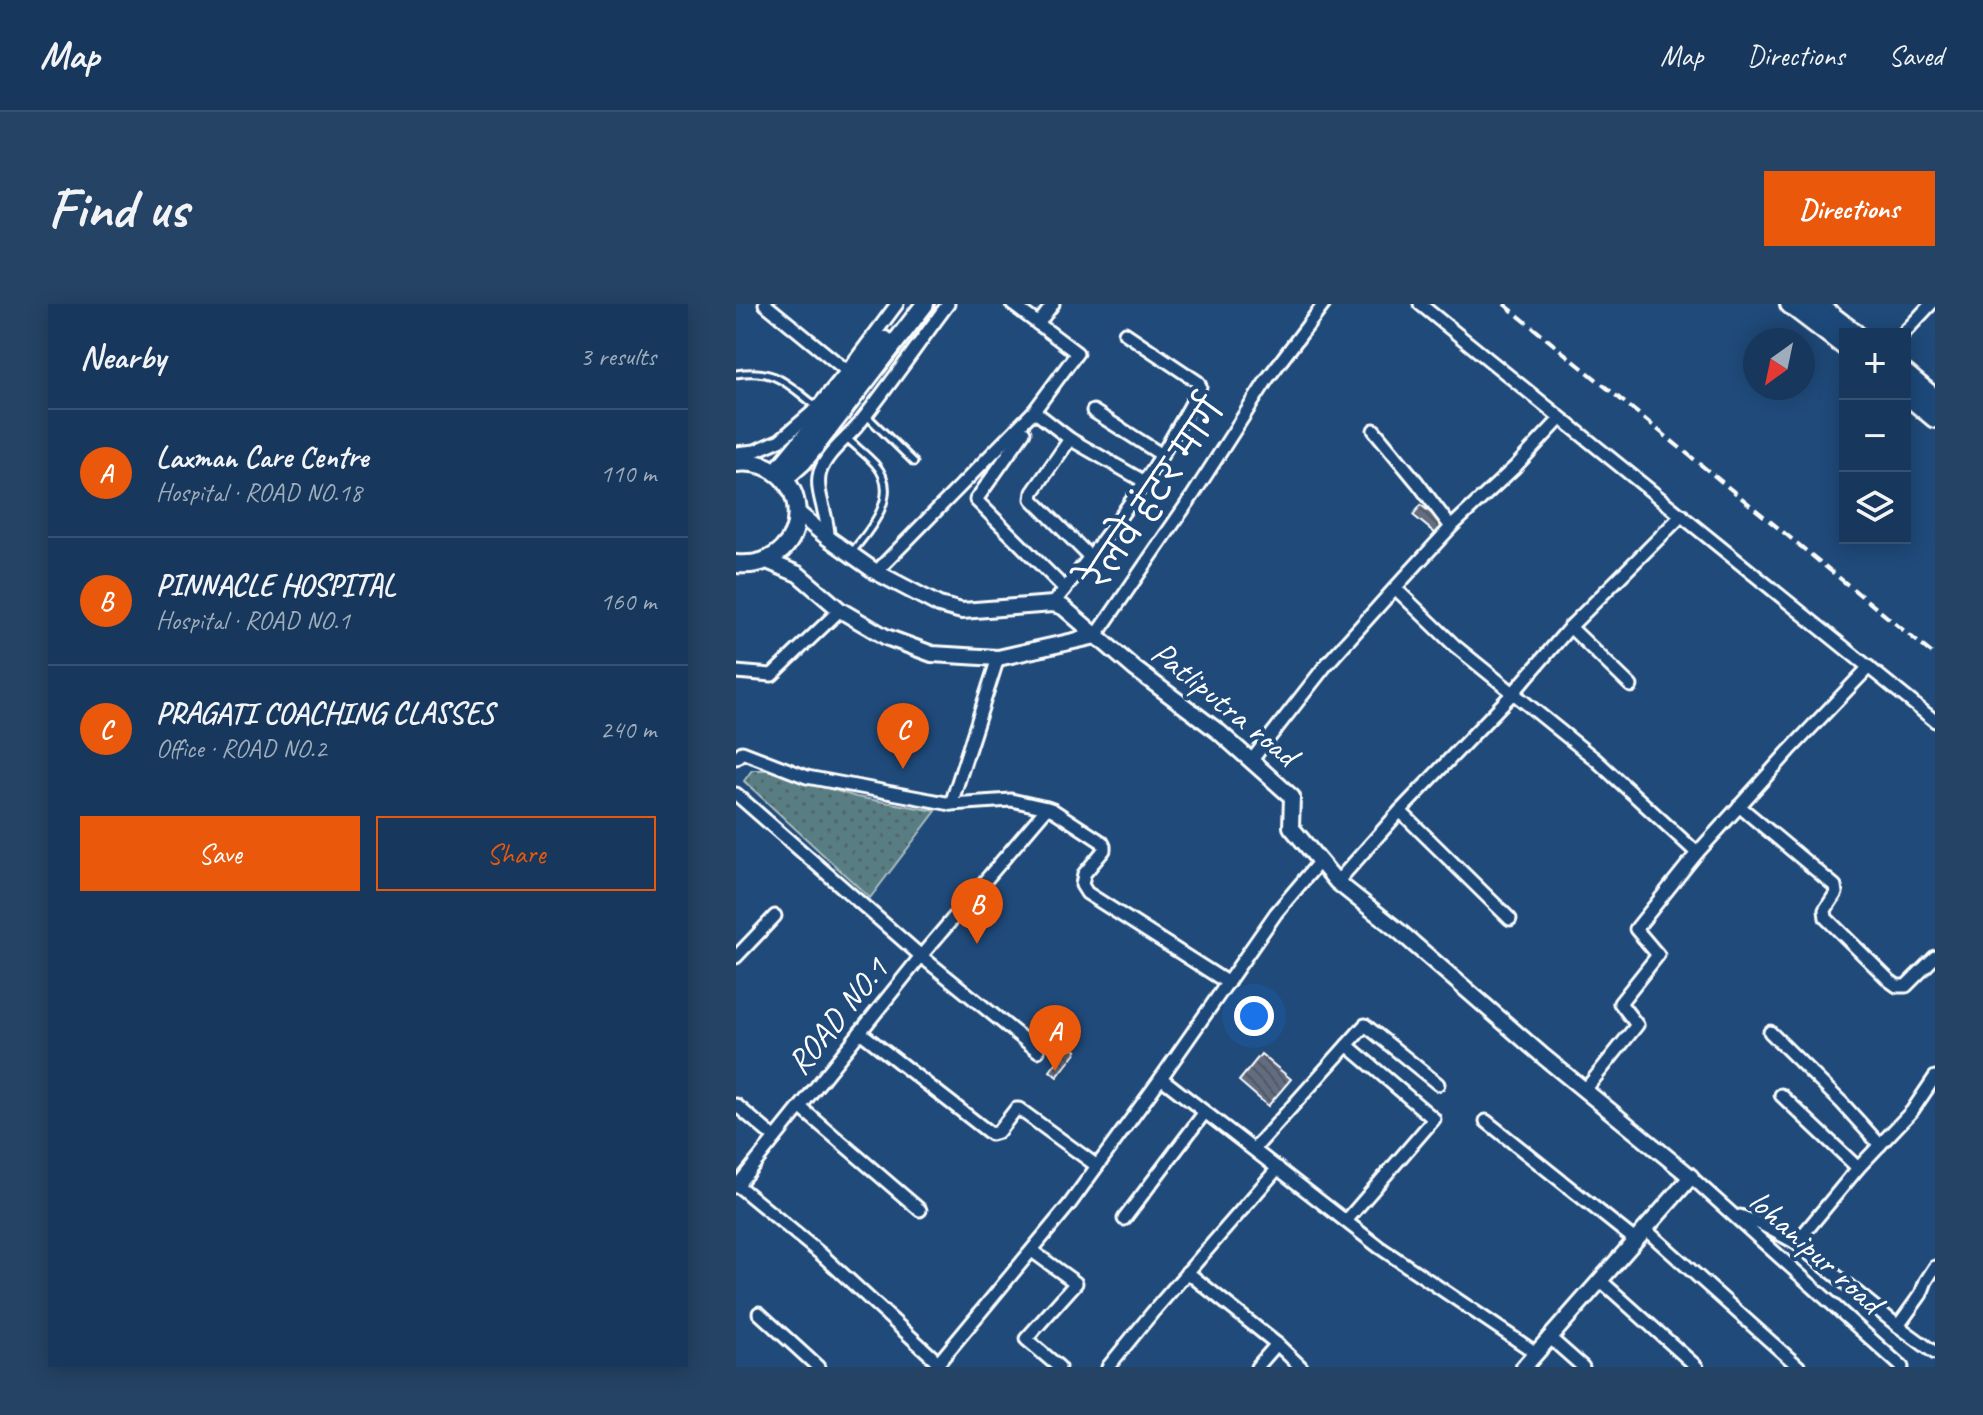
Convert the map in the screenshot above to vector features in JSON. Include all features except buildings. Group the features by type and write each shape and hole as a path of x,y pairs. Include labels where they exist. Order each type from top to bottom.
{"highway":[{"path":"1790,304 1839,341"},
{"path":"1816,304 1847,328"},
{"path":"1911,379 1935,399"},
{"path":"1911,398 1935,418"}],"main road":[{"path":"810,442 913,304"},
{"path":"780,476 925,304"},
{"path":"736,463 757,463 780,476 791,489 798,513 796,528 780,553 767,561 736,564"}],"street":[{"path":"765,304 847,371"},
{"path":"736,453 755,451 780,440 817,407 897,304"},
{"path":"828,538 829,524 819,490 820,473 827,458 866,415 948,304"},
{"path":"876,572 1034,411 1077,353 1012,304"},
{"path":"1038,324 1053,304"},
{"name":"रेलवे हंटर मार्ग","path":"840,610 886,637 932,654 998,658 1096,636 1193,495 1268,378 1324,304"},
{"path":"1420,304 1935,721"},
{"path":"1909,328 1931,304"},
{"path":"798,513 876,572 939,605 962,611 1053,604 1145,482 1200,386 1125,333"},
{"path":"1034,411 1070,439 1145,482"},
{"path":"1093,411 1162,455"},
{"path":"1251,761 1326,665 1395,588 1451,527 1515,467 1560,419"},
{"path":"1374,430 1451,527"},
{"path":"1024,432 976,500 1065,589"},
{"path":"1070,439 1033,492 1032,499 1090,557"},
{"path":"798,513 815,511 823,506"},
{"path":"1337,882 1514,692 1570,627 1682,515"},
{"path":"736,672 772,675 840,610 798,574 767,561"},
{"path":"1395,588 1455,646 1595,759 1697,853"},
{"name":"Patliputra road","path":"1053,604 1063,607 1219,732 1292,797 1291,827 1337,882 1691,1177"},
{"path":"1570,627 1631,686"},
{"path":"951,804 998,658"},
{"path":"1585,1090 1637,1025 1620,1003 1658,955 1636,929 1697,853 1869,667"},
{"path":"736,758 742,752 807,777 951,804 1011,800 1053,810 1104,846 1084,874 1082,885 1087,893 1228,983"},
{"name":"ROAD NO.1","path":"736,794 921,956"},
{"path":"1739,806 1835,886 1836,893 1825,910 1826,918 1890,981 1897,986 1906,986 1935,957"},
{"name":"ROAD NO.1","path":"737,1186 921,956 1047,808"},
{"path":"1400,811 1510,919"},
{"path":"737,1186 822,1255 937,1365 1069,1205 1276,913 1320,861"},
{"path":"736,957 775,916"},
{"path":"921,956 1038,1051"},
{"path":"1254,1149 1365,1025 1438,1084"},
{"path":"860,1032 991,1134 998,1132 1019,1109 1097,1166"},
{"path":"1770,1032 1880,1145"},
{"path":"1346,1221 1434,1119 1347,1045"},
{"path":"1796,1243 1858,1168 1912,1111 1935,1077"},
{"path":"1161,1078 1379,1247 1536,1353"},
{"path":"1781,1095 1858,1168"},
{"path":"736,1105 775,1138"},
{"path":"800,1107 920,1210"},
{"path":"1124,1219 1205,1112"},
{"path":"1486,1121 1640,1234 1799,1367"},
{"path":"1108,1367 1278,1168"},
{"path":"1524,1367 1691,1177"},
{"name":"lohanipur road","path":"1691,1177 1902,1367"},
{"path":"1731,1212 1796,1243 1935,1353"},
{"path":"1032,1251 1076,1283 1026,1339 1059,1367"},
{"path":"1898,1326 1921,1294 1935,1267"},
{"path":"1187,1272 1301,1367"},
{"path":"1600,1280 1697,1367"},
{"path":"759,1313 818,1367"},
{"path":"1549,1337 1583,1367"},
{"path":"1257,1367 1277,1344"}],"lane":[{"path":"736,374 753,371 769,373 817,407"},
{"path":"866,415 914,462"},
{"path":"847,438 875,464 884,487 878,518 850,554"}],"green space":[{"path":"752,770 771,770 856,797 936,811 870,898 744,781"}],"railway":[{"path":"1504,304 1935,656"}],"place":[{"name":"PRAGATI COACHING CLASSES","path":"903,769"},
{"name":"PINNACLE HOSPITAL","path":"977,944"},
{"name":"Laxman Care Centre","path":"1055,1071"}]}
